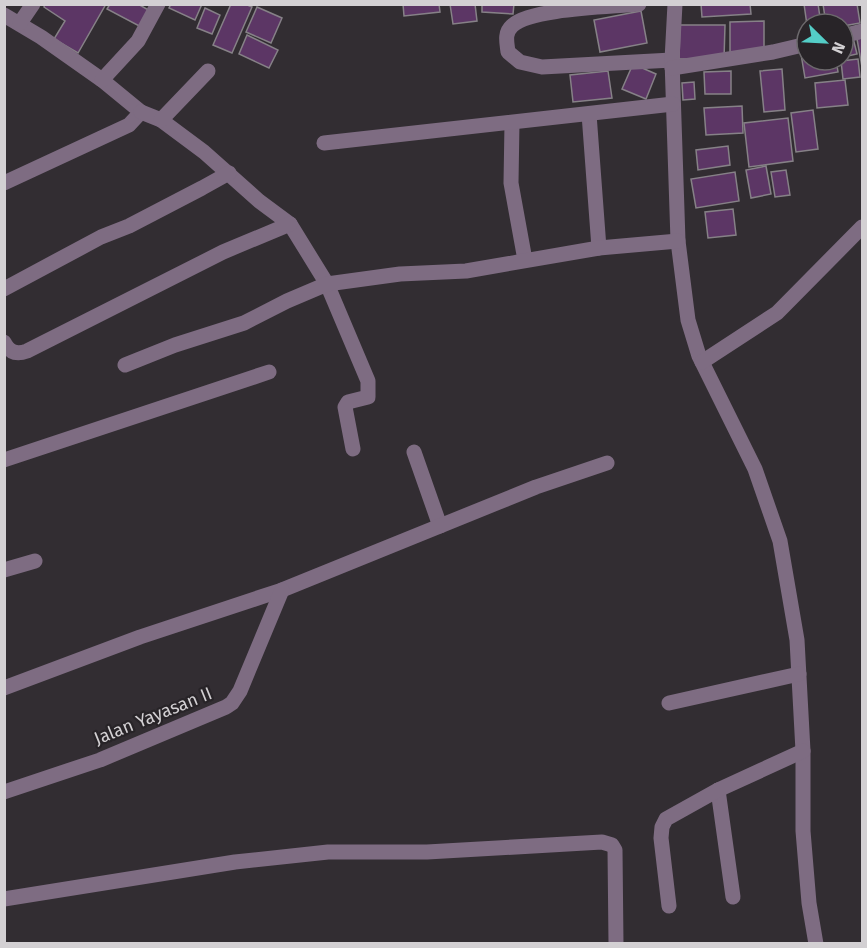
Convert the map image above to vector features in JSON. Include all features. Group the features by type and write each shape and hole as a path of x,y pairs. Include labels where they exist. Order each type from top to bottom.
{"street":[{"path":"20,23 33,4"},
{"path":"102,80 138,41 158,4"},
{"path":"639,4 536,14 512,26 506,38 508,52 520,62 542,67 672,64 773,52 795,47"},
{"path":"675,4 672,64 678,241 688,320 702,362 755,469 780,541 797,640 803,751 805,868 816,944"},
{"path":"4,15 20,23 102,80 141,112 161,120 290,224 327,284 368,381 367,398 346,404 345,410 353,449"},
{"path":"161,120 208,71"},
{"path":"324,143 673,104"},
{"path":"4,183 129,125 141,112"},
{"path":"589,114 599,248"},
{"path":"512,123 511,183 525,260"},
{"path":"4,289 229,173"},
{"path":"4,342 12,351 19,353 27,351 223,252 290,224"},
{"path":"702,362 777,313 862,227"},
{"path":"125,365 175,345 244,323 327,284 400,274 466,270 599,248 678,241"},
{"path":"4,460 269,372"},
{"path":"414,452 441,526"},
{"path":"4,688 140,637 282,590 536,487 607,463"},
{"path":"4,570 35,561"},
{"name":"Jalan Yayasan II","path":"4,792 100,760 232,703 240,691 282,590"},
{"path":"669,703 799,674"},
{"path":"669,906 661,838 663,824 670,816 718,790 803,751"},
{"path":"718,790 733,897"},
{"path":"4,899 235,862 328,852 427,852 602,842 612,845 615,850 616,944"}],"building":[{"path":"45,4 106,4 78,53 54,39 65,21 44,7"},
{"path":"110,4 138,4 152,12 143,28 107,9"},
{"path":"171,4 202,4 195,20 169,8"},
{"path":"231,4 245,4 252,7 232,53 213,45"},
{"path":"403,4 439,4 440,12 404,16"},
{"path":"450,4 475,4 477,21 453,24"},
{"path":"482,4 514,4 513,14 482,12"},
{"path":"701,4 750,4 751,14 702,17"},
{"path":"804,4 818,4 819,12 805,12"},
{"path":"823,4 857,4 860,23 855,24 855,12 824,12"},
{"path":"257,7 282,18 271,43 246,32"},
{"path":"205,8 220,15 212,34 197,28"},
{"path":"641,11 647,43 600,52 594,20"},
{"path":"764,21 764,51 730,52 730,22"},
{"path":"680,25 725,25 724,59 679,59"},
{"path":"247,35 278,50 269,68 239,54"},
{"path":"862,38 862,67 857,39"},
{"path":"855,59 858,59 860,77 843,79 842,72 855,72"},
{"path":"633,64 656,74 646,99 622,89"},
{"path":"782,69 785,110 764,112 760,71"},
{"path":"608,71 612,98 573,102 570,75"},
{"path":"731,71 731,94 705,94 704,72"},
{"path":"804,72 838,72 805,78"},
{"path":"845,80 848,105 817,108 815,83"},
{"path":"694,82 695,99 683,100 682,83"},
{"path":"742,106 743,133 706,135 704,108"},
{"path":"813,110 818,149 796,152 791,113"},
{"path":"788,118 793,161 749,167 744,123"},
{"path":"728,146 730,165 698,170 696,150"},
{"path":"766,166 771,194 751,198 746,170"},
{"path":"786,170 790,195 775,197 771,172"},
{"path":"735,172 739,201 696,208 691,179"},
{"path":"733,209 736,235 708,238 705,212"}]}
